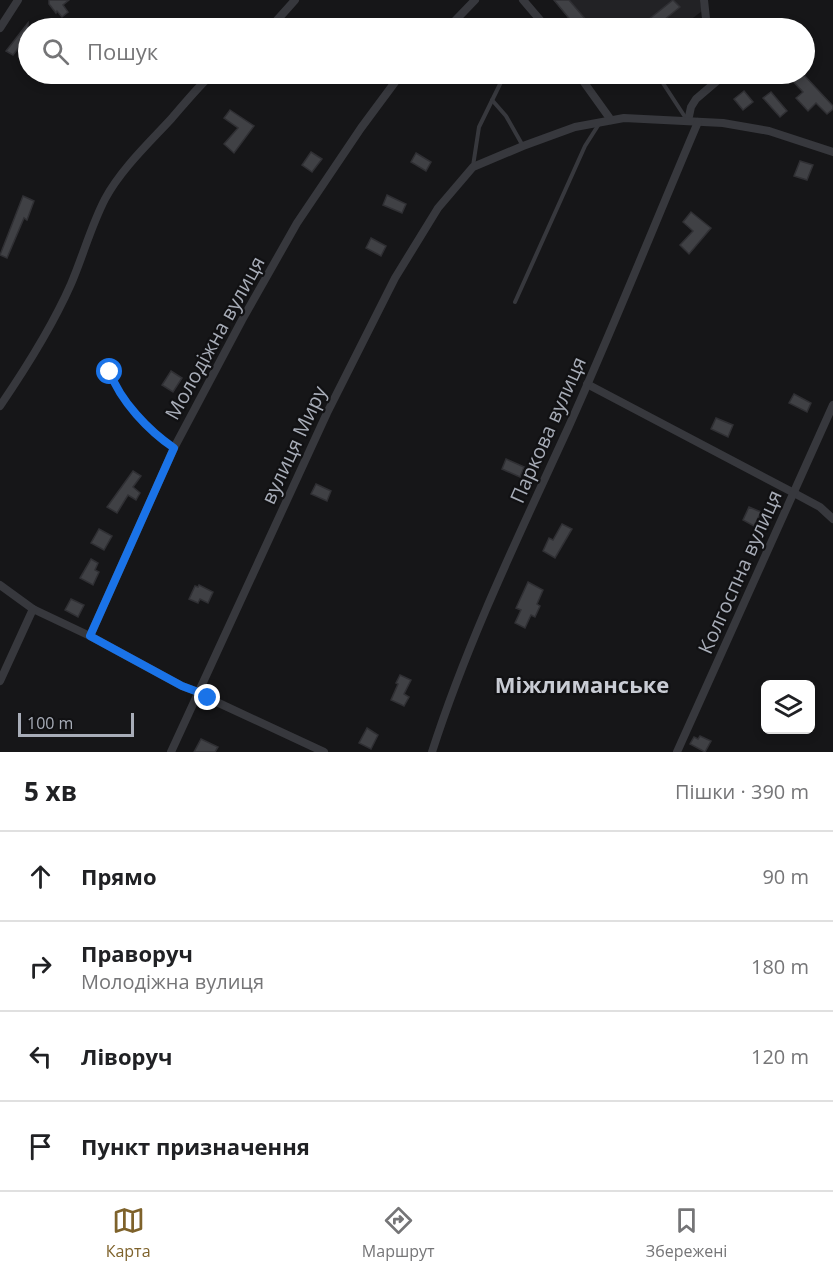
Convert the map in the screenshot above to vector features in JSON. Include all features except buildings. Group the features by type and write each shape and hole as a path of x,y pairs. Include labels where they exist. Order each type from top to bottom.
{"street":[{"path":"0,28 18,0"},
{"path":"279,18 296,0"},
{"path":"458,18 475,0"},
{"path":"523,0 538,18"},
{"path":"704,0 706,18"},
{"path":"0,406 22,374 58,310 106,198 117,180 203,84"},
{"name":"Молодіжна вулиця","path":"90,636 174,448 242,320 297,223 394,84"},
{"path":"585,84 611,120"},
{"path":"688,121 691,107 710,84"},
{"path":"473,167 575,127 624,118 723,123 769,131 833,152"},
{"name":"Паркова вулиця","path":"432,752 477,629 587,384 698,122"},
{"name":"вулиця Миру","path":"171,752 327,413 395,278 438,208 473,167"},
{"path":"587,384 820,507 833,519"},
{"name":"Колгоспна вулиця","path":"677,752 833,405"},
{"path":"0,585 33,609 90,636 182,686 324,752"},
{"path":"0,681 33,609"}],"lane":[{"path":"473,167 479,127 500,84"},
{"path":"664,84 688,121"},
{"path":"492,100 506,116 523,146"},
{"path":"515,302 585,146 600,122"},
{"path":"110,372 116,389 141,420 174,448"}],"shaded area":[{"path":"553,0 700,0 702,11 693,18 568,18"}],"district":[{"name":"Міжлиманське","path":"582,685"}],"route":[{"path":"110,372 119,394 141,420 174,448 90,636 208,698"}]}
